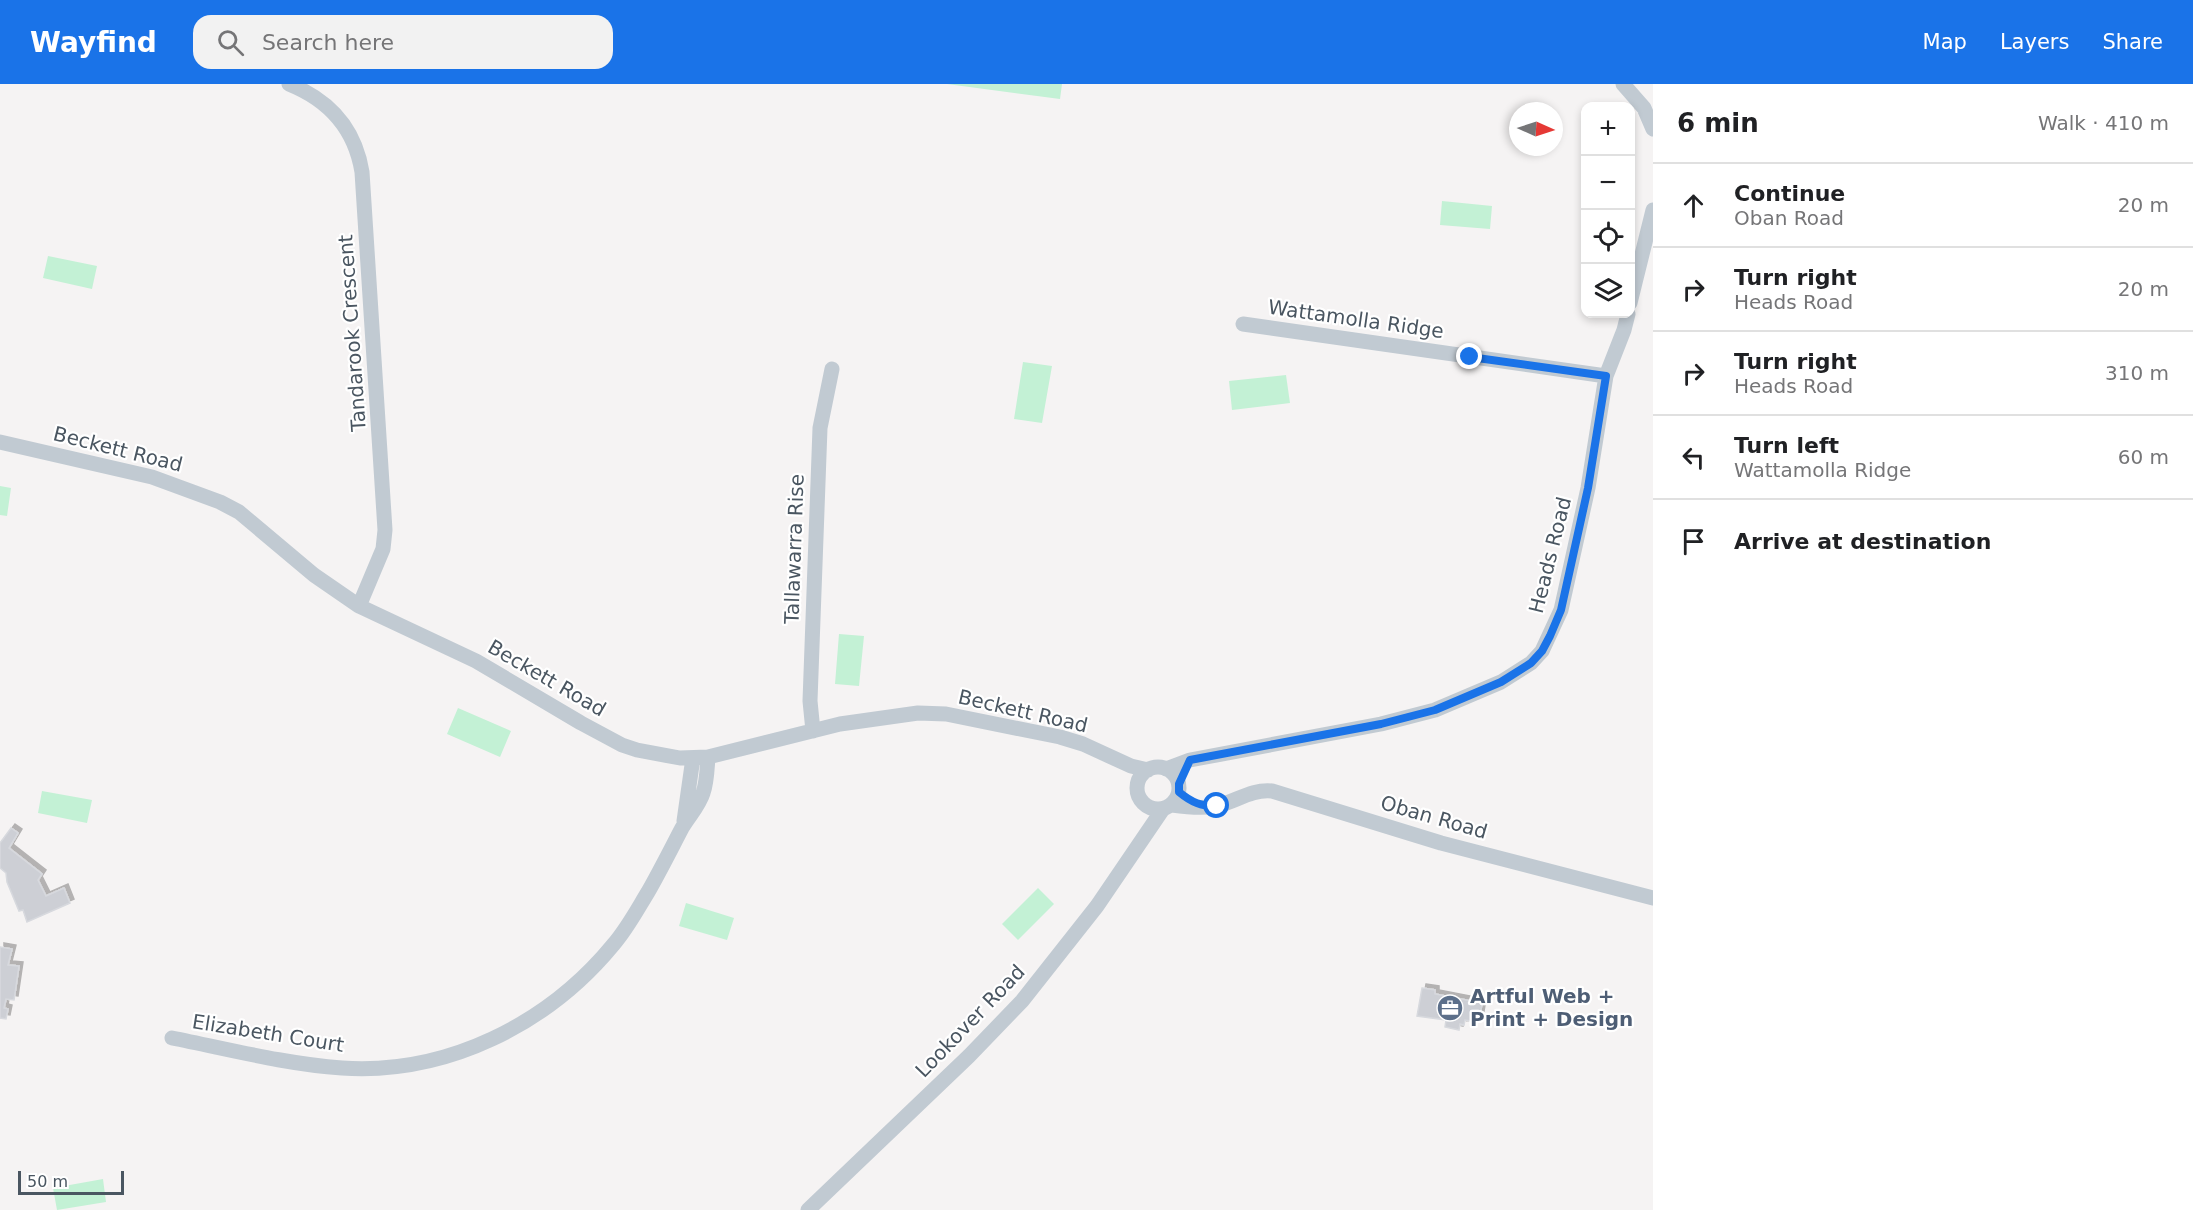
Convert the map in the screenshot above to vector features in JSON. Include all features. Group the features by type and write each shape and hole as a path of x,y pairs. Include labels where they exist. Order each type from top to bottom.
{"street":[{"name":"Tandarook Crescent","path":"289,84 312,94 335,114 352,138 362,172 386,530 380,559 359,606"},
{"path":"1623,84 1649,106 1653,129"},
{"path":"1635,283 1653,210"},
{"name":"Heads Road","path":"1166,769 1190,760 1381,724 1435,710 1501,682 1531,663 1542,651 1561,610 1588,488 1606,376 1627,318"},
{"name":"Wattamolla Ridge","path":"1243,324 1606,376"},
{"name":"Tallawarra Rise","path":"813,730 810,701 820,428 832,369"},
{"name":"Beckett Road","path":"0,442 152,477 220,502 252,521 319,579 359,606 476,661 622,745 655,755 700,757 840,724 918,713 946,714 1060,738 1083,744 1112,759 1148,770"},
{"name":"Elizabeth Court","path":"172,1038 311,1065 378,1068 446,1057 480,1045 528,1021 556,1001 599,962 630,923 703,792 700,757"},
{"name":"Beckett Road","path":"1112,759 1137,783"},
{"path":"1173,798 1172,772 1166,769 1157,767 1148,770 1143,773 1137,783 1138,796 1146,806 1158,810 1173,798 1190,760"},
{"name":"Oban Road","path":"1173,798 1191,801 1206,807 1217,806 1261,790 1272,791 1441,843 1653,898"},
{"name":"Lookover Road","path":"808,1210 969,1056 1022,1001 1097,906 1173,798"},
{"name":"Lookover Road","path":"1140,842 1146,806"}],"green space":[{"path":"947,84 1062,84 1060,99"},
{"path":"1442,201 1492,206 1490,229 1440,225"},
{"path":"48,256 97,266 92,289 43,278"},
{"path":"1023,362 1052,366 1042,423 1014,419"},
{"path":"1286,375 1290,403 1232,410 1229,381"},
{"path":"0,486 11,488 7,516 0,515"},
{"path":"839,634 864,636 859,686 835,684"},
{"path":"458,708 511,731 500,757 447,734"},
{"path":"42,791 92,800 87,823 38,813"},
{"path":"1038,888 1054,904 1018,940 1002,924"},
{"path":"686,903 734,918 727,940 679,926"},
{"path":"103,1179 106,1202 57,1210 53,1188"}],"building":[{"path":"11,828 18,833 9,848 42,874 38,880 46,896 64,888 70,903 27,922 23,910 19,911 7,882 6,873 0,868 0,843"},
{"path":"0,947 12,949 8,965 19,966 14,1000 6,999 4,1008 8,1009 6,1019 0,1018"},
{"name":"Artful Web + Print + Design","path":"1422,988 1435,990 1435,994 1482,1003 1480,1015 1472,1013 1471,1021 1465,1020 1464,1025 1460,1024 1459,1030 1445,1027 1446,1020 1417,1016"}],"place":[{"name":"Artful Web + Print + Design","path":"1450,1008"}],"route":[{"path":"1217,806 1200,805 1179,792 1179,784 1190,760 1381,724 1435,710 1517,674 1542,651 1561,610 1588,488 1606,376 1470,357"}]}
